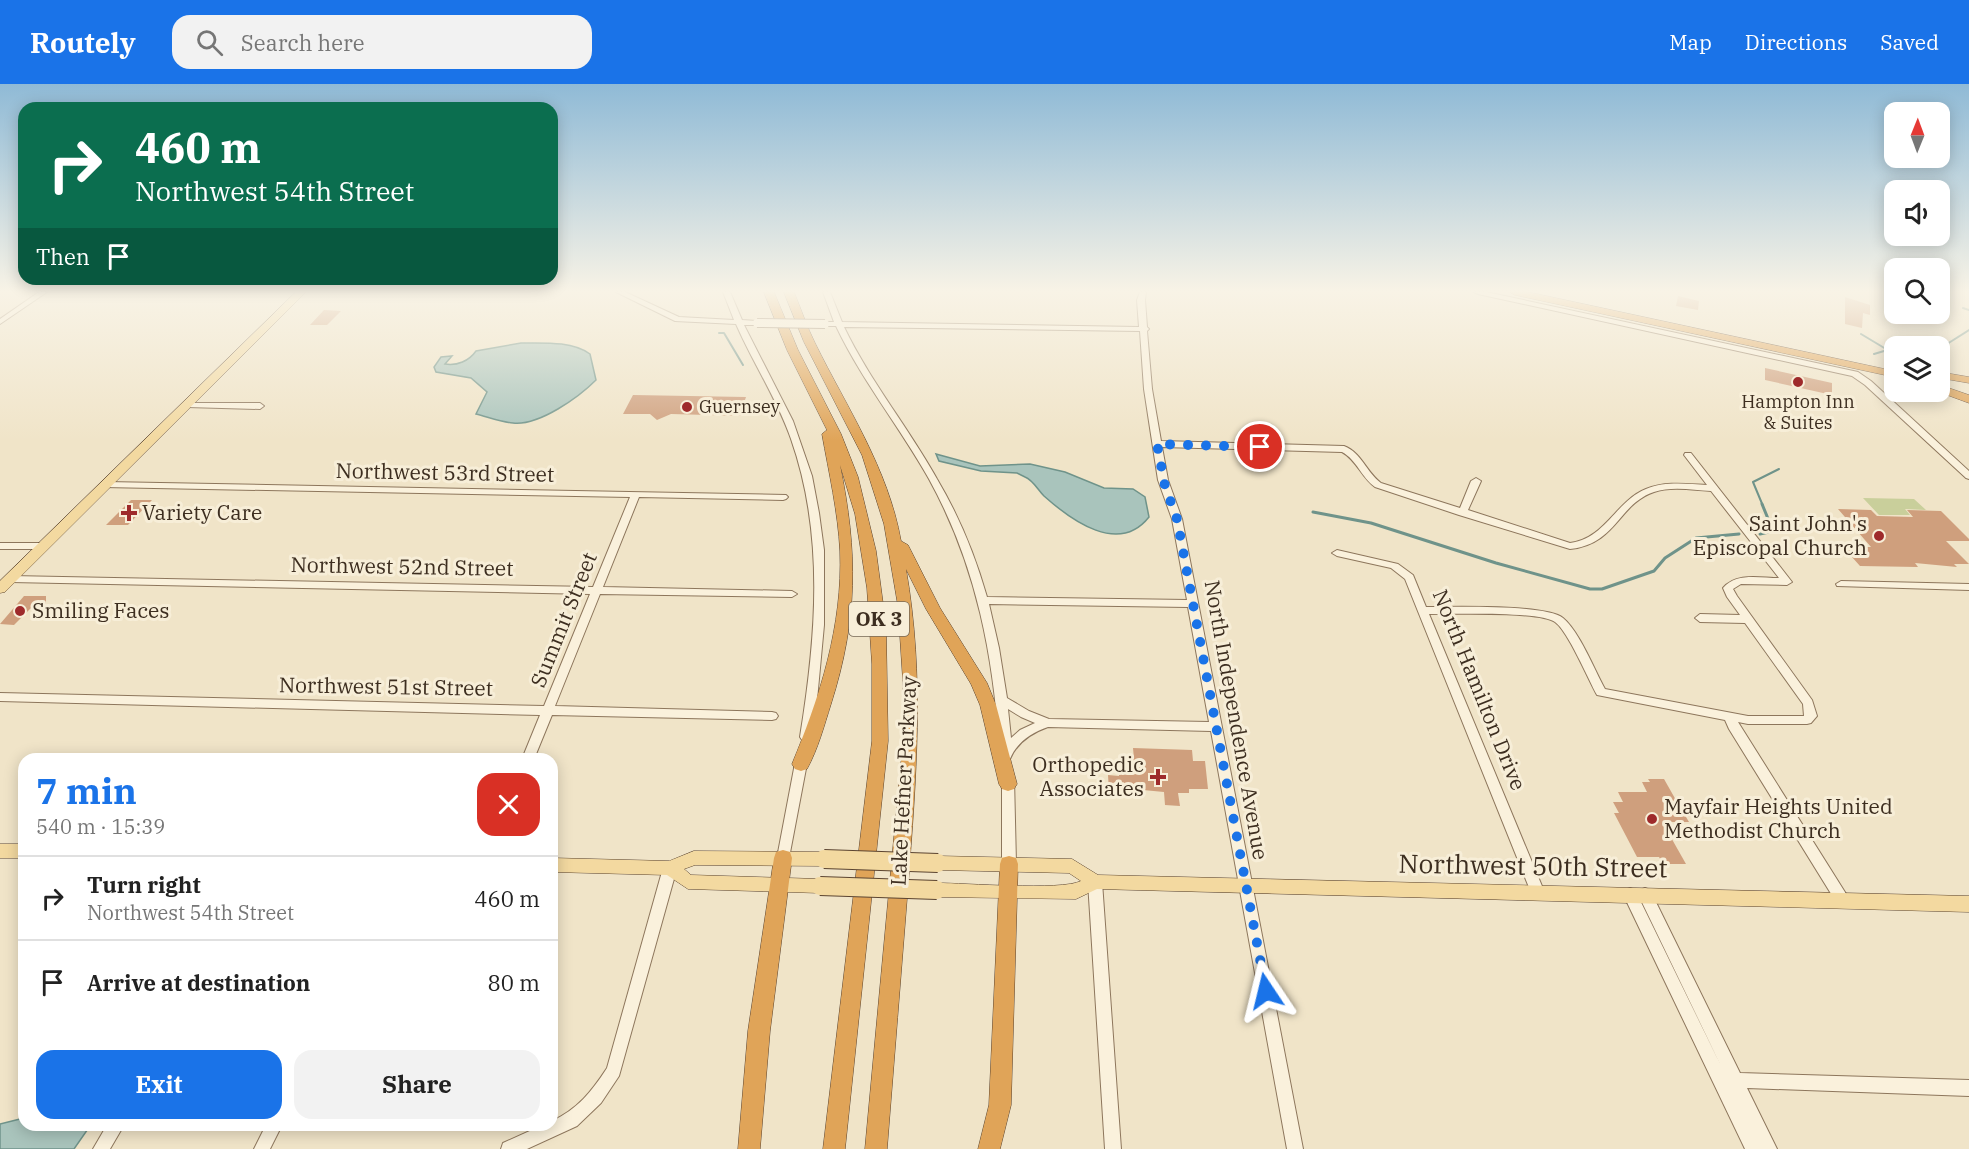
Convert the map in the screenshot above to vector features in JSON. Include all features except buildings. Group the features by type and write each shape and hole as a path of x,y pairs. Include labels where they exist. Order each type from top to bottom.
{"highway":[{"name":"Lake Hefner Parkway","path":"788,342 824,411 854,481 869,540 878,605 882,682 879,752 834,1149"},
{"name":"Lake Hefner Parkway","path":"811,342 858,432 891,524 902,578 909,641 910,751 876,1149"},
{"path":"1745,342 1884,372"},
{"path":"1785,342 1884,363"},
{"path":"1950,373 1969,370"},
{"path":"1950,376 1969,380"},
{"path":"1950,385 1969,389"},
{"path":"1950,392 1969,399"},
{"path":"801,764 815,731 835,660 846,593 847,566 843,517 824,411"},
{"path":"891,524 933,609 979,683 988,705 1008,784"},
{"path":"749,1149 759,1031 783,858"},
{"path":"989,1149 1000,1105 1009,864"}],"main road":[{"path":"0,589 251,342"},
{"path":"0,851 18,851"},
{"name":"Northwest 50th Street","path":"558,865 669,868 694,858 1009,864 1072,866 1095,882"},
{"name":"Northwest 50th Street","path":"669,868 688,882 1009,892 1076,892 1095,882 1537,891 1969,904"}],"street":[{"path":"747,342 796,439 817,517 821,586 817,650 801,764 783,858"},
{"path":"850,342 949,509 982,600 1004,700 1009,864"},
{"name":"North Independence Avenue","path":"1145,342 1146,375 1157,444 1165,486 1177,519 1295,1149"},
{"path":"1722,342 1862,378 1969,476"},
{"path":"187,405 260,406"},
{"path":"1157,444 1344,449 1354,454 1366,477 1378,485 1552,541 1577,546 1589,543 1646,492 1669,488 1714,488"},
{"path":"1424,610 1550,615 1567,628 1601,692 1730,717 1799,722 1811,716 1808,703 1729,592 1730,584 1741,581 1787,582 1688,455"},
{"path":"1462,513 1476,481"},
{"name":"Northwest 53rd Street","path":"106,485 783,497"},
{"name":"Summit Street","path":"530,753 635,495"},
{"path":"0,546 44,546"},
{"name":"North Hamilton Drive","path":"1337,553 1402,571 1414,585 1537,891"},
{"name":"Northwest 52nd Street","path":"11,579 792,594"},
{"path":"1841,584 1969,586"},
{"path":"982,600 1193,604"},
{"path":"1700,618 1747,619"},
{"name":"Northwest 51st Street","path":"0,698 772,716"},
{"path":"1004,700 1024,714 1048,723 1216,727"},
{"path":"1730,717 1733,726 1843,901"},
{"path":"1006,755 1013,741 1022,734 1048,723"},
{"path":"558,1126 571,1120 596,1098 614,1071 669,868"},
{"path":"1095,882 1113,1149"},
{"path":"1638,894 1736,1080 1751,1129 1753,1149"},
{"path":"1638,894 1751,1129 1769,1149"},
{"path":"1736,1080 1969,1088"},
{"path":"101,1149 112,1131"},
{"path":"262,1149 271,1131"},
{"path":"509,1149 547,1131"}],"green space":[{"path":"1863,498 1914,499 1926,510 1905,509 1910,515 1879,515"}],"water":[{"path":"521,343 557,344 583,350 590,354 596,380 558,409 535,420 513,423 476,414 487,392 471,378 436,372 434,367 441,357 452,356 445,364 454,364 466,360 476,351"},
{"path":"936,454 980,466 1030,464 1065,472 1104,488 1133,489 1145,497 1149,517 1137,528 1124,533 1110,534 1096,530 1082,524 1055,506 1028,478 1017,473 981,471 939,461"},
{"path":"18,1120 18,1131 87,1131 74,1149 0,1149 0,1124"}],"waterway":[{"path":"729,342 743,365"},
{"path":"1874,342 1884,348"},
{"path":"1874,354 1884,351"},
{"path":"1763,506 1753,482 1779,469"},
{"path":"1760,534 1769,532 1771,526 1762,504"},
{"path":"1313,512 1371,523 1496,563 1590,589 1602,589 1654,571 1665,558 1696,538 1739,534"}],"place":[{"name":"Hampton Inn & Suites","path":"1798,382"},
{"name":"Guernsey","path":"687,407"},
{"name":"Variety Care","path":"129,513"},
{"name":"Saint John's Episcopal Church","path":"1879,536"},
{"name":"Smiling Faces","path":"20,611"},
{"name":"Orthopedic Associates","path":"1158,777"},
{"name":"Mayfair Heights United Methodist Church","path":"1652,819"}],"route":[{"path":"1260,447 1157,444 1163,480 1177,519 1266,991"}]}
